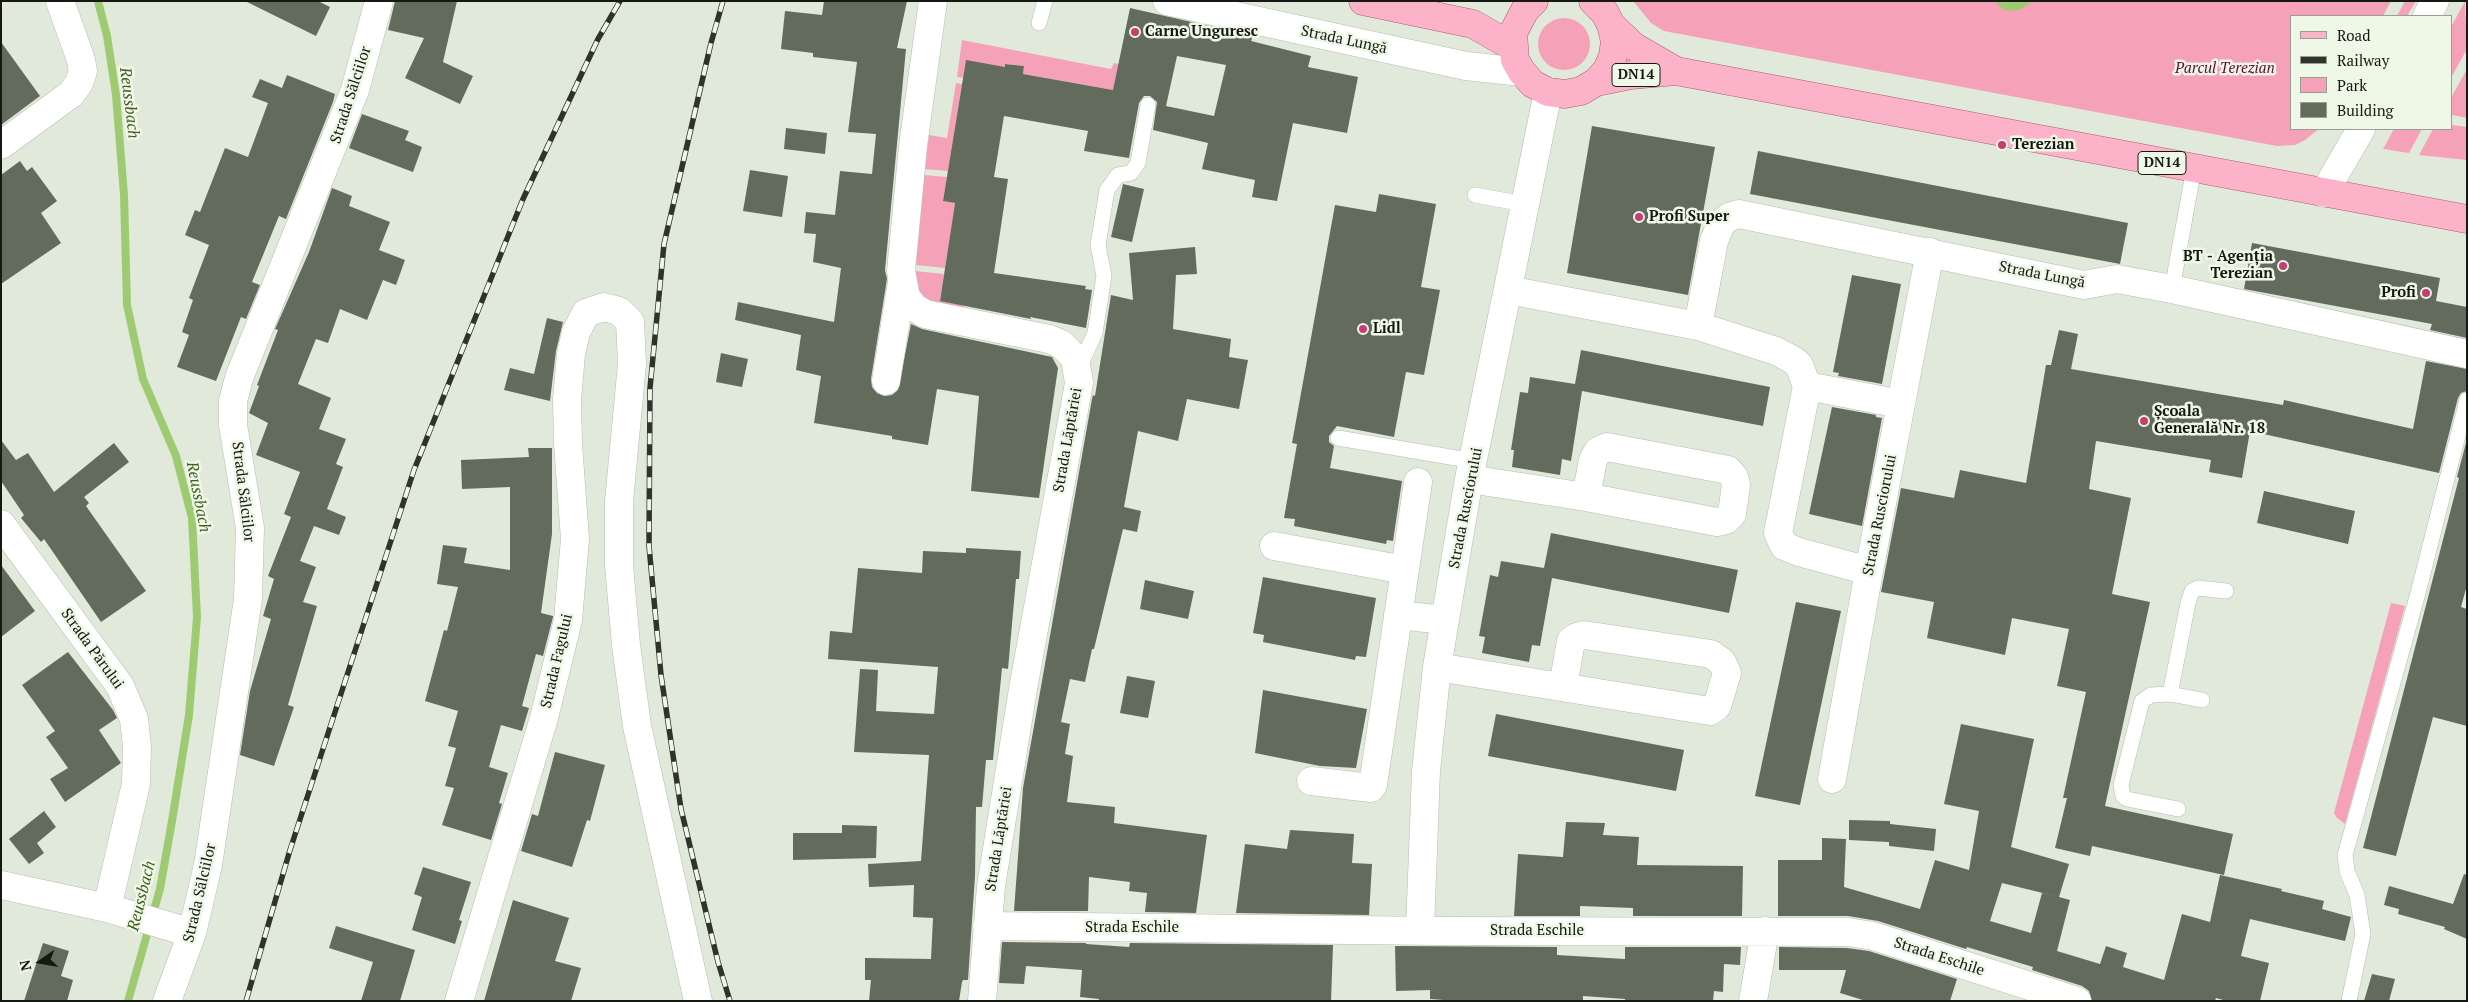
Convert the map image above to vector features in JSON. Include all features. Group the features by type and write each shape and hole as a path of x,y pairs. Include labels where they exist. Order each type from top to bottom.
{"main road":[{"path":"1363,1 1473,24 1513,47"},
{"name":"DN14","path":"1548,92 1565,94 1581,91 1596,82 1607,70 1613,56 1614,41 1611,25 1605,13 1594,2"},
{"path":"1529,6 1518,21 1513,47 1515,60 1522,72 1533,84 1548,92"},
{"path":"1473,24 1529,6"},
{"name":"DN14","path":"1611,25 1633,46 1676,71"},
{"name":"DN14","path":"1596,82 1631,75 1676,71 2467,219"}],"street":[{"path":"1,145 72,94 79,83 83,71 81,60 60,1"},
{"name":"Strada Sălciilor","path":"167,1001 184,931 208,865 248,600 250,528 233,425 233,401 239,378 355,90 378,1"},
{"name":"Strada Lăptăriei","path":"933,1 913,146 902,282 906,297 914,307 925,314 1049,339 1069,349 1075,358 1080,383 1021,698 991,886 982,1001"},
{"name":"Strada Lungă","path":"1168,1 1466,66 1522,72"},
{"path":"2428,15 2435,1"},
{"name":"Strada Rusciorului","path":"1420,930 1426,771 1437,667 1472,470 1548,92"},
{"path":"2324,193 2360,130"},
{"name":"Strada Lungă","path":"1698,326 1714,241 1721,224 1729,217 1739,214 2084,285 2118,279 2172,288 2467,354"},
{"name":"Strada Rusciorului","path":"1832,778 1869,571 1930,252"},
{"path":"886,381 902,282"},
{"path":"1508,290 1698,326 1776,351 1793,360 1799,365 1808,386 1778,533 1784,546 1799,552 1869,571"},
{"name":"Strada Fagului","path":"460,1001 544,718 568,620 575,539 568,444 567,400 571,354 576,332 586,313 604,307 619,311 630,322 632,364 619,501 619,565 626,644 637,726 698,1001"},
{"path":"1808,386 1901,404"},
{"path":"1472,470 1586,497 1718,522 1726,520 1732,514 1736,485 1734,477 1728,470 1607,447 1598,451 1593,460 1586,497"},
{"path":"1311,781 1371,788 1373,785 1418,482"},
{"name":"Strada Părului","path":"1,524 120,686 134,719 137,746 136,784 111,910"},
{"path":"1274,546 1405,570"},
{"path":"1398,615 1446,620"},
{"path":"1437,667 1563,686 1710,712 1717,706 1727,673 1722,662 1711,654 1584,636 1577,637 1571,641 1563,686"},
{"path":"1,885 111,910 184,931"},
{"name":"Strada Eschile","path":"988,926 1848,932 1873,936 2077,1001"},
{"path":"1753,1001 1765,931"}],"lane":[{"path":"1039,23 1045,1"},
{"path":"1078,370 1095,333 1104,276 1098,245 1108,190 1118,175 1131,173 1138,163 1148,105"},
{"path":"2172,288 2194,168"},
{"path":"1475,195 1524,204"},
{"path":"2349,1001 2363,934 2357,895 2347,871 2344,855 2418,594 2467,400"},
{"path":"1338,438 1472,470"},
{"path":"2170,694 2192,591 2198,588 2226,591"},
{"path":"2178,809 2127,799 2123,796 2121,785 2142,701 2151,695 2170,694 2202,700"}],"green space":[{"name":"Parcul Terezian","path":"1633,1 2391,1 2384,15 2290,15 2290,130 2318,130 2295,145 2277,146 1664,31 1651,23"},
{"path":"2405,1 2416,1 2408,15 2398,15"},
{"path":"2465,1 2467,49 2453,74 2453,23"},
{"path":"1564,18 1574,20 1582,26 1588,34 1590,44 1588,54 1582,62 1574,68 1564,70 1554,68 1546,62 1540,54 1538,44 1540,34 1546,26 1554,20"},
{"path":"962,40 1111,69 1114,63 1119,64 1141,95 1023,74 1024,66 1006,64 1005,67 966,61 963,78 957,77"},
{"path":"2467,69 2467,118 2453,115 2453,94"},
{"path":"956,83 962,84 948,171 925,169 929,135 947,138"},
{"path":"2453,125 2467,127 2467,160 2419,155 2432,130 2453,130"},
{"path":"2393,130 2421,130 2409,153 2383,149"},
{"path":"924,175 947,177 943,201 955,203 945,268 916,265"},
{"path":"915,271 944,274 940,300 964,304 963,309 918,300"},
{"path":"2391,603 2405,606 2345,824 2334,813"}],"shaded area":[{"path":"1997,1 2034,1 2019,10 2007,11 1997,5"}],"building":[{"path":"245,1 318,1 330,7 316,36"},
{"path":"395,1 457,1 443,62 473,76 460,104 405,78 424,38 388,30"},
{"path":"824,1 907,1 897,48 906,49 885,270 887,279 871,379 872,387 877,393 884,396 892,395 898,390 911,324 922,329 1052,357 1058,368 1039,498 971,491 979,396 937,389 928,445 892,439 892,436 814,423 821,376 796,370 801,335 735,320 738,302 834,322 841,268 813,262 816,234 804,233 806,212 835,215 840,171 872,174 876,134 848,132 857,62 813,57 813,53 781,49 785,11 822,15"},
{"path":"1130,8 1253,36 1251,41 1311,56 1308,67 1358,77 1347,133 1293,123 1277,201 1252,197 1255,180 1202,169 1208,143 1153,130 1157,102 1150,96 1144,96 1139,103 1129,158 1084,151 1088,131 1004,116 994,177 1008,179 994,273 1086,286 1085,289 1092,290 1086,328 940,301 955,203 943,201 966,60 1005,67 1005,64 1024,66 1023,74 1113,90","holes":["1177,56 1226,65 1214,116 1166,106"]},
{"path":"1,42 40,96 1,125"},
{"path":"287,75 335,94 286,219 279,216 252,282 260,285 246,319 241,317 216,381 177,367 189,335 182,332 193,300 189,298 209,245 185,235 195,210 200,212 225,148 248,157 268,103 252,97 260,79 282,88"},
{"path":"362,114 409,131 405,140 422,147 413,172 349,148"},
{"name":"Profi Super","path":"1592,126 1715,147 1688,295 1567,273"},
{"path":"786,128 827,133 825,154 784,149"},
{"path":"1758,151 2128,223 2120,264 1750,194"},
{"path":"20,161 27,171 32,167 57,201 41,213 61,243 1,284 1,175"},
{"path":"750,170 788,176 782,217 743,211"},
{"path":"1123,184 1144,189 1132,242 1111,237"},
{"path":"332,188 352,196 349,206 390,222 379,250 405,260 396,285 383,280 367,320 340,309 328,343 316,339 298,384 331,398 319,429 346,439 336,464 343,467 327,509 346,517 339,535 314,526 300,561 316,567 303,602 317,606 288,705 294,707 274,766 240,755 250,691 271,619 263,616 274,579 268,576 291,517 284,514 300,472 256,455 268,423 249,413 259,386 257,385 278,330 275,329 309,252"},
{"name":"Lidl","path":"1379,194 1436,204 1421,287 1440,290 1424,375 1406,372 1394,437 1337,426 1329,436 1329,442 1334,446 1330,468 1402,481 1393,541 1387,540 1386,544 1294,526 1295,519 1284,518 1297,444 1292,443 1335,205 1376,212"},
{"path":"2252,243 2440,278 2436,301 2467,307 2467,338 2430,330 2432,324 2244,289"},
{"path":"1195,247 1197,274 1176,275 1173,329 1231,339 1229,357 1248,360 1239,409 1187,399 1178,441 1138,431 1124,507 1141,511 1137,532 1123,529 1085,682 1070,679 1061,722 1070,724 1065,754 1073,756 1067,802 1115,807 1114,823 1207,835 1196,913 1145,912 1147,893 1129,891 1130,882 1089,877 1088,911 1014,911 1023,788 1092,399 1093,395 1095,396 1111,295 1133,300 1129,253"},
{"path":"1852,275 1901,284 1882,384 1838,376 1839,373 1833,372"},
{"path":"547,318 563,322 556,351 550,401 504,390 510,368 534,374"},
{"path":"2059,330 2078,334 2071,369 2283,405 2284,400 2413,429 2426,361 2467,369 2467,391 2461,393 2458,398 2439,473 2250,431 2242,478 2209,472 2211,460 2096,441 2089,489 2131,498 2112,594 2150,602 2105,806 2233,834 2224,875 2092,846 2090,856 2055,848 2067,798 2063,798 2086,692 2057,686 2069,629 2012,618 2005,655 1927,638 1934,602 1881,592 1901,488 1954,498 1960,470 2026,483 2046,365 2051,365"},
{"path":"1581,350 1770,387 1763,426 1582,391 1571,461 1562,459 1560,475 1512,467 1514,450 1511,450 1520,392 1528,393 1530,377 1575,384"},
{"path":"721,353 748,359 742,387 716,382"},
{"path":"1832,407 1876,415 1876,417 1882,418 1862,526 1809,514"},
{"path":"2467,439 2467,585 2461,607 2467,609 2467,726 2433,717 2396,856 2363,848 2459,478 2457,477"},
{"path":"1,440 16,460 28,453 54,492 114,443 129,462 84,497 89,503 86,506 146,591 101,622 44,539 41,542 21,518 24,515 1,481"},
{"path":"528,448 552,448 552,534 541,613 553,617 543,656 536,654 522,706 529,708 522,731 501,725 489,767 508,773 499,803 502,804 491,840 442,825 454,788 445,786 456,748 448,746 458,711 425,701 444,630 447,631 458,587 437,584 443,545 467,548 464,563 510,570 510,487 462,489 461,460 529,457"},
{"path":"2264,491 2355,511 2348,544 2257,523"},
{"path":"1551,533 1738,570 1729,613 1552,578 1540,646 1532,645 1529,662 1482,653 1485,637 1479,636 1490,575 1498,577 1501,561 1544,568"},
{"path":"966,548 1021,551 1019,579 1016,579 1008,669 1002,668 993,760 986,760 982,807 976,807 975,876 968,980 963,980 962,982 959,1001 869,1001 871,980 865,980 865,958 931,959 933,918 913,917 914,885 869,887 868,864 921,861 929,755 854,752 860,669 878,670 876,711 934,714 938,667 828,659 830,631 852,633 858,568 922,573 923,551 966,553"},
{"path":"1,565 35,611 1,637"},
{"path":"1263,577 1376,598 1366,657 1356,656 1355,660 1263,642 1264,635 1253,633"},
{"path":"1145,580 1194,591 1188,619 1140,609"},
{"path":"1796,602 1841,611 1800,805 1755,796"},
{"path":"68,652 113,710 117,718 99,730 121,763 65,802 50,779 68,768 46,737 55,731 22,685"},
{"path":"1127,676 1155,681 1148,718 1120,713"},
{"path":"1263,690 1367,709 1356,768 1320,766 1255,753"},
{"path":"1496,714 1684,750 1676,791 1488,756"},
{"path":"1961,724 2034,739 2011,847 2069,864 2059,897 2070,900 2057,951 2100,964 2106,946 2127,953 2123,967 2164,980 2182,914 2210,922 2220,875 2324,901 2322,909 2351,917 2345,941 2250,919 2241,956 2269,963 2260,1001 2227,1001 2216,998 2215,1001 2092,1001 2089,991 2082,986 2032,970 2033,967 1967,947 1966,949 1878,921 1848,916 1778,916 1778,860 1822,860 1822,838 1846,839 1844,887 1920,909 1935,860 1969,870 1979,811 1944,804","holes":["2002,883 2059,897 2042,893 2031,933 1990,921"]},
{"path":"555,752 605,765 590,821 587,820 572,867 521,851 532,814 538,816"},
{"path":"44,811 56,827 37,843 44,853 29,864 9,839"},
{"path":"1849,820 1890,821 1890,824 1936,829 1934,851 1889,846 1889,842 1849,840"},
{"path":"1566,822 1605,823 1603,835 1639,837 1637,865 1743,866 1742,916 1633,916 1633,908 1580,906 1580,916 1514,916 1518,854 1563,857"},
{"path":"842,825 877,826 876,858 793,860 793,833 842,833"},
{"path":"1290,830 1354,834 1352,863 1372,864 1369,915 1236,913 1245,844 1287,849"},
{"path":"423,867 471,882 459,920 462,921 455,944 412,930 422,897 414,894"},
{"path":"2464,874 2467,875 2467,939 2444,929 2445,927 2398,914 2399,909 2384,905 2389,886 2453,904"},
{"path":"513,900 569,918 555,961 581,968 571,1001 484,1001"},
{"path":"336,926 415,950 400,1001 361,1001 373,962 329,948"},
{"path":"1002,942 1086,943 1129,947 1130,943 1333,945 1331,1001 1099,1001 1099,999 1080,997 1082,970 1026,966 1024,984 999,983"},
{"path":"43,943 69,951 61,976 73,980 67,1001 24,1001"},
{"path":"1395,946 1557,947 1557,955 1625,959 1625,947 1741,947 1740,965 1724,964 1723,992 1714,991 1713,1001 1625,1001 1625,999 1583,996 1583,1001 1458,1001 1430,999 1430,990 1396,991"},
{"path":"1779,947 1847,948 1869,951 1957,979 1950,1001 1866,1001 1840,993 1846,970 1779,970"},
{"path":"2372,974 2395,979 2389,1001 2364,1001"}],"waterway":[{"name":"Reussbach","path":"98,1 107,36 116,95 124,195 127,305 143,379 176,456 192,518 197,617 189,715 160,889 128,1001"}],"railway":[{"path":"246,1001 290,850 414,470 523,199 598,39 620,1"},
{"path":"723,1 711,43 664,244 650,388 649,546 661,675 681,809 718,962 730,1001"}],"place":[{"name":"Carne Unguresc","path":"1135,32"},
{"name":"Terezian","path":"2002,145"},
{"name":"Profi Super","path":"1639,217"},
{"name":"BT - Agenția Terezian","path":"2283,266"},
{"name":"Profi","path":"2426,293"},
{"name":"Lidl","path":"1363,329"},
{"name":"Școala Generală Nr. 18","path":"2144,421"}]}
